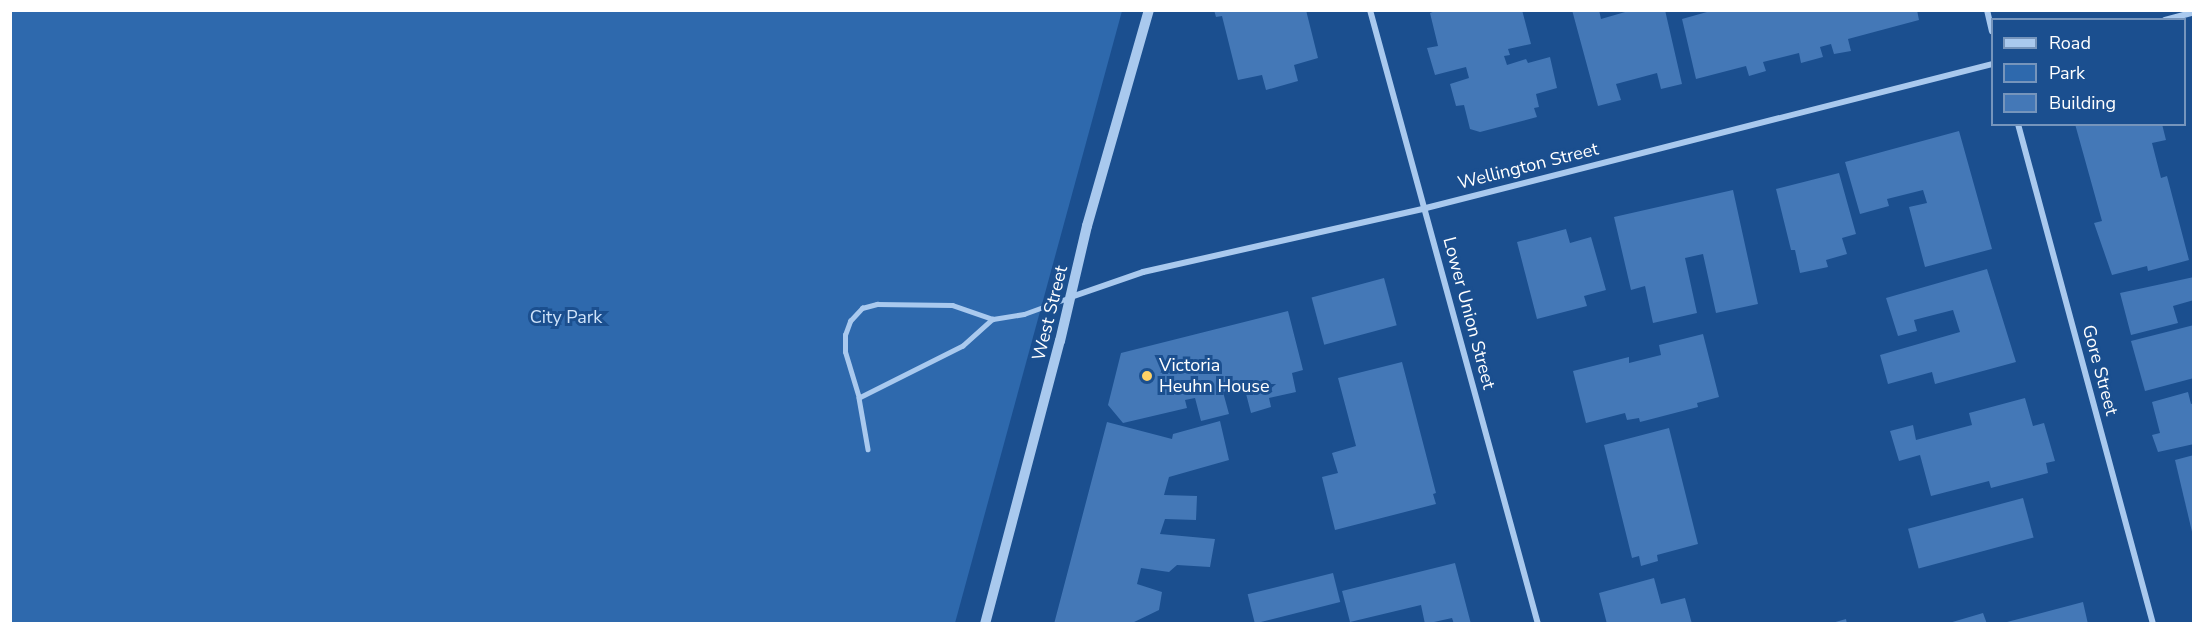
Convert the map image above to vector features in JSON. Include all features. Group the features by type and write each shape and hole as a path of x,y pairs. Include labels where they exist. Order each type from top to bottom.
{"street":[{"name":"West Street","path":"985,624 1071,297 1087,226 1149,10"},
{"name":"Lower Union Street","path":"1370,10 1538,624"},
{"path":"1987,10 1991,27"},
{"path":"2172,18 2193,12"},
{"name":"Wellington Street","path":"1071,297 1143,272 1426,208 1991,64"},
{"name":"Gore Street","path":"2019,126 2153,624"}],"lane":[{"path":"868,449 859,398 845,352 845,335 850,321 862,308 877,304 952,305 993,319 1024,314 1071,297"},
{"path":"859,398 963,346 993,319"}],"green space":[{"name":"City Park","path":"10,11 1122,11 955,623 11,623"}],"building":[{"path":"1214,10 1306,10 1318,58 1294,65 1298,81 1266,90 1262,75 1238,80 1222,16 1216,17"},
{"path":"1438,10 1522,10 1531,44 1508,49 1510,55 1504,56 1507,65 1526,59 1528,63 1550,57 1557,88 1536,94 1539,107 1534,108 1537,117 1480,132 1470,129 1464,105 1456,106 1450,84 1469,78 1466,67 1435,75 1427,48 1438,46 1430,13"},
{"path":"1572,10 1599,10 1601,19 1632,10 1665,10 1682,84 1661,89 1657,73 1616,84 1621,100 1598,106"},
{"path":"1714,10 1917,10 1919,20 1848,39 1851,51 1834,54 1831,44 1820,47 1823,57 1801,63 1799,53 1763,62 1766,71 1749,76 1746,66 1696,79 1682,19"},
{"path":"2076,126 2162,126 2166,140 2152,143 2161,178 2167,176 2189,260 2148,271 2147,266 2112,275 2094,223 2102,221"},
{"path":"1959,131 1992,249 1925,267 1909,207 1927,203 1923,190 1887,199 1889,206 1860,214 1845,162"},
{"path":"1839,173 1856,234 1842,238 1847,254 1826,260 1828,267 1800,273 1795,250 1791,250 1776,189"},
{"path":"1733,190 1758,304 1716,313 1703,254 1685,258 1697,313 1653,323 1645,286 1631,290 1614,217"},
{"path":"1566,229 1570,243 1591,237 1606,290 1584,296 1587,306 1537,319 1517,242"},
{"path":"1987,269 2016,362 1935,384 1932,372 1888,384 1880,355 1960,332 1953,310 1914,320 1917,331 1898,336 1886,298"},
{"path":"2194,277 2194,300 2173,306 2178,323 2131,335 2120,293"},
{"path":"1384,278 1397,325 1324,345 1312,297"},
{"path":"1288,311 1303,370 1292,373 1296,392 1269,398 1271,407 1251,413 1244,386 1223,392 1229,414 1201,421 1195,398 1185,400 1187,408 1123,423 1108,405 1121,353"},
{"path":"2194,325 2194,378 2145,391 2131,341"},
{"path":"1703,334 1719,397 1697,403 1698,407 1640,422 1639,418 1627,420 1625,413 1586,423 1573,371 1629,357 1629,363 1661,355 1659,345"},
{"path":"1402,362 1436,493 1433,494 1436,504 1335,530 1322,477 1338,473 1332,453 1356,446 1338,378"},
{"path":"2188,392 2191,404 2194,403 2194,444 2158,452 2152,435 2160,433 2152,402"},
{"path":"2025,398 2033,426 2044,423 2055,461 2046,463 2048,473 1991,488 1989,481 1931,496 1920,455 1899,461 1890,431 1913,425 1916,440 1972,425 1969,413"},
{"path":"1220,421 1229,460 1169,477 1164,495 1197,496 1196,520 1165,519 1160,534 1215,539 1210,567 1177,565 1169,572 1141,568 1137,584 1162,592 1159,610 1130,624 1054,624 1107,422 1172,439 1173,434"},
{"path":"1669,428 1698,544 1657,555 1658,561 1641,566 1639,556 1632,558 1604,445"},
{"path":"2194,455 2194,536 2193,536 2175,460"},
{"path":"2023,498 2034,538 1919,568 1908,529"},
{"path":"1455,563 1471,624 1454,624 1452,618 1425,624 1421,605 1350,622 1342,591"},
{"path":"1333,573 1340,602 1255,623 1248,594"},
{"path":"1654,578 1661,604 1685,598 1692,624 1607,624 1599,593"},
{"path":"2083,602 2088,624 2007,624 2007,622"},
{"path":"1983,613 1987,624 1949,624 1949,623"},
{"path":"1846,619 1847,624 1832,624 1832,623"}],"place":[{"name":"Victoria Heuhn House","path":"1147,376"}]}
